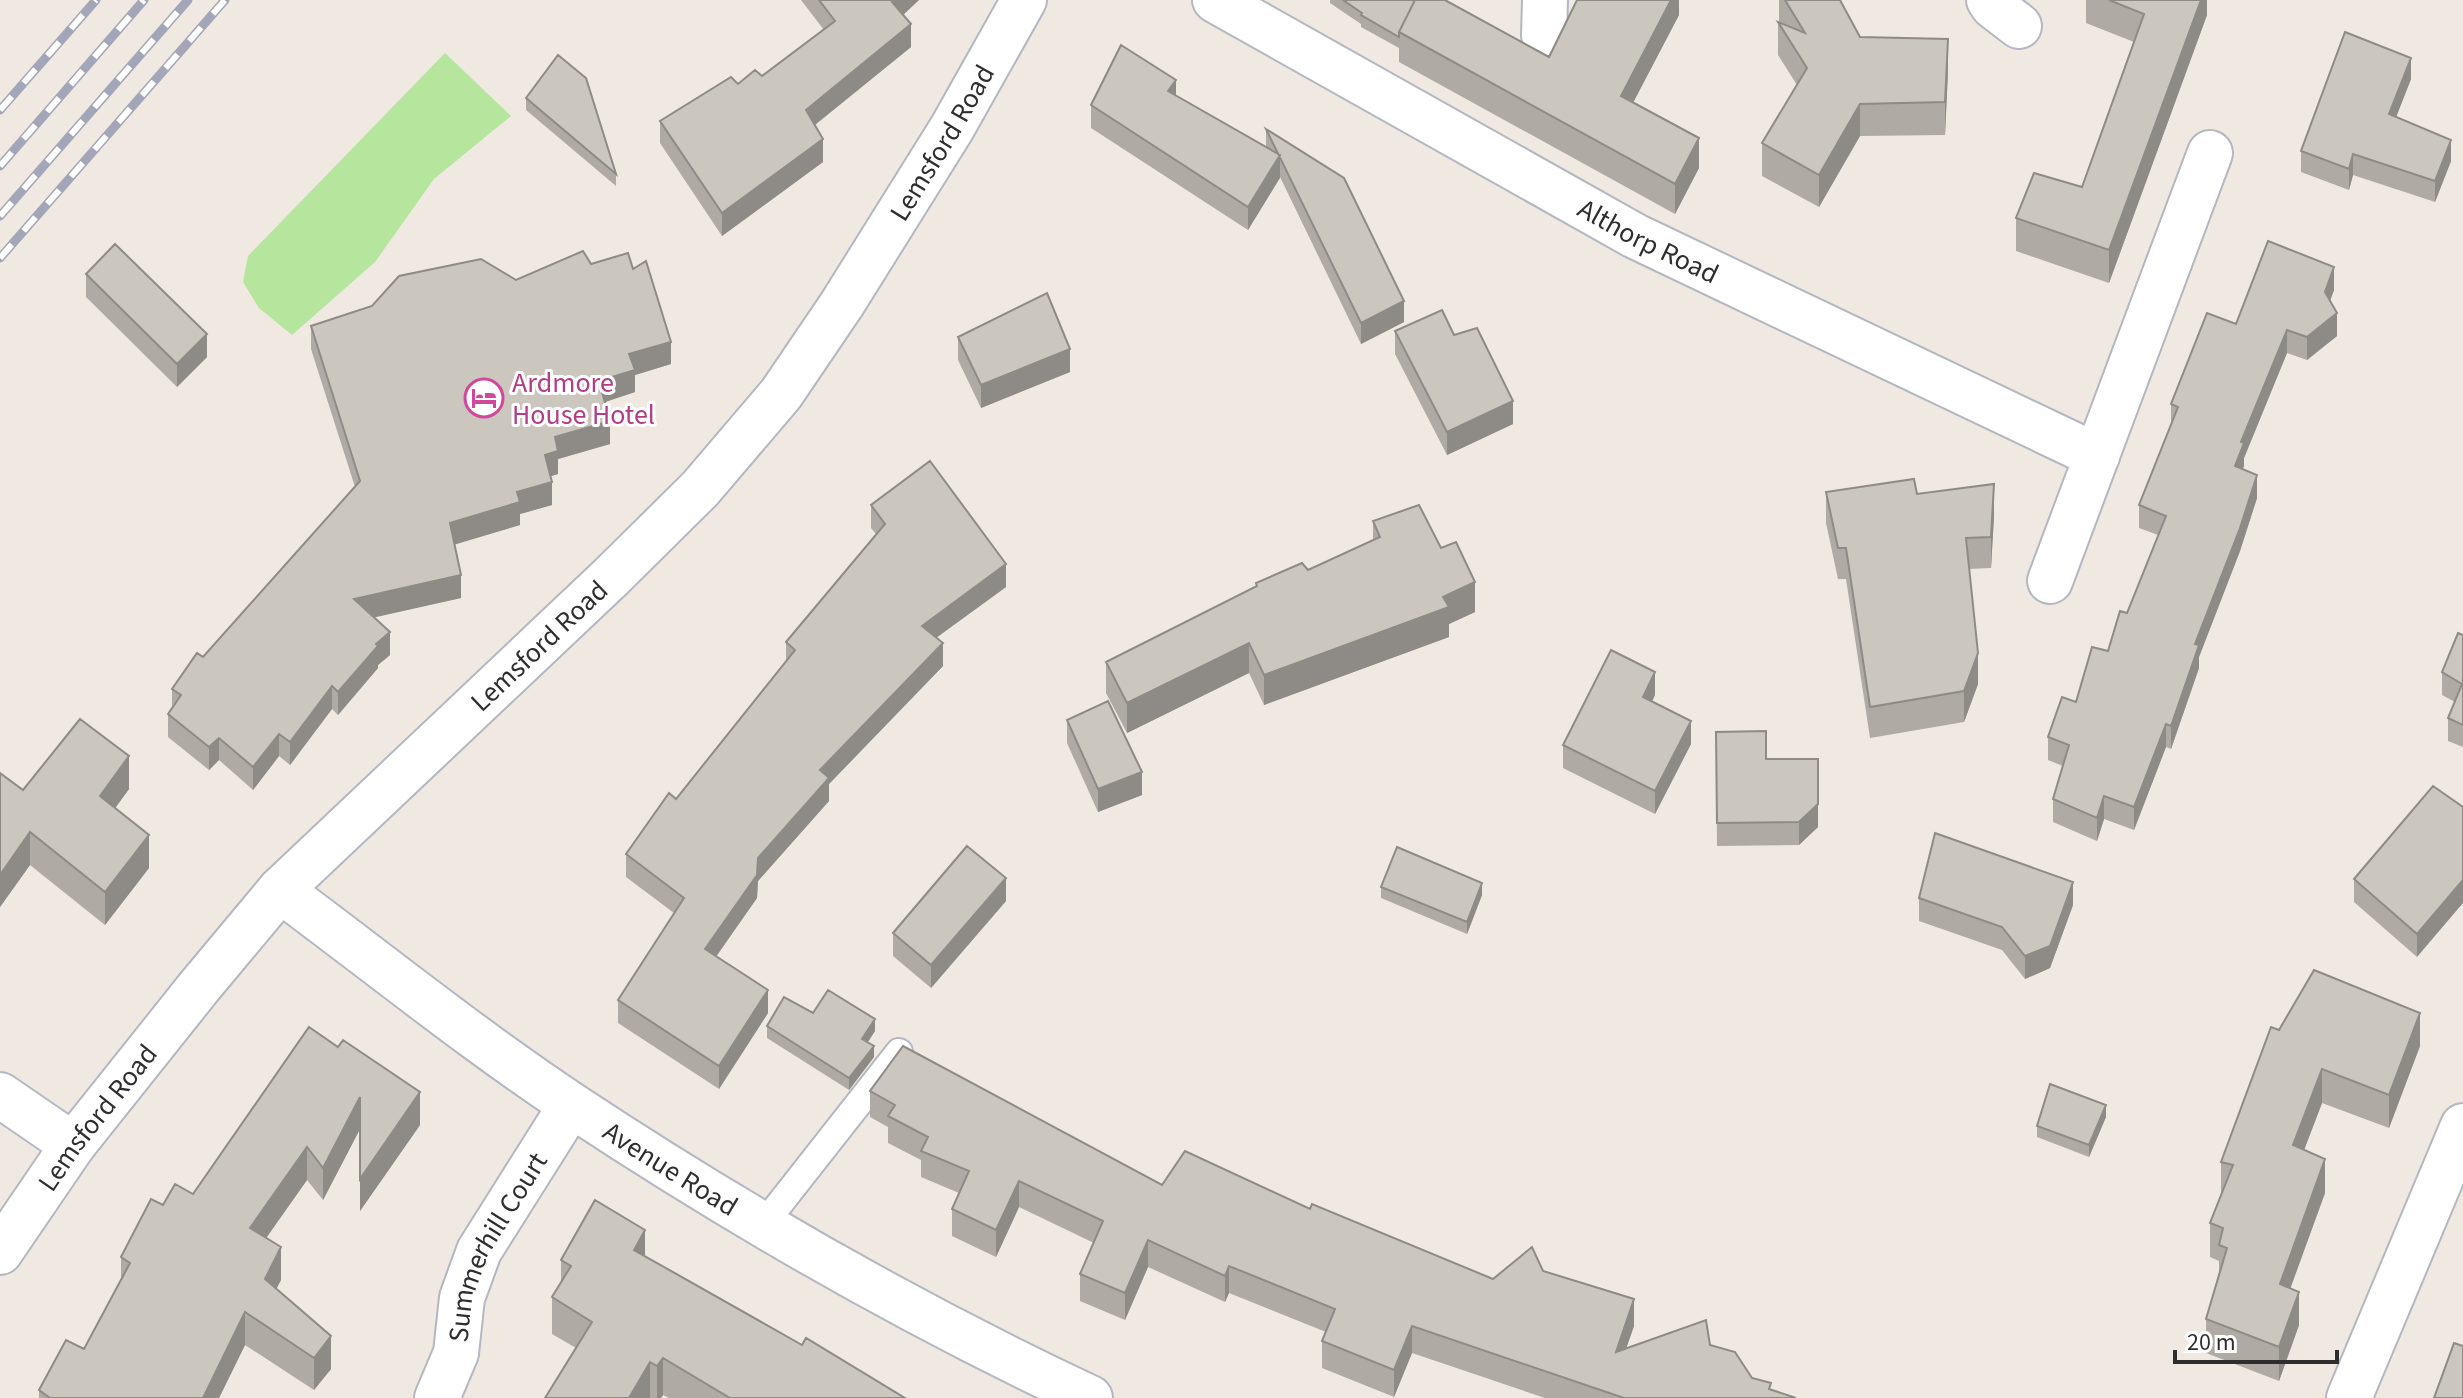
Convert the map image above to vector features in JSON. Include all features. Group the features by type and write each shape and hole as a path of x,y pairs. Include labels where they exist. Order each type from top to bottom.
{"street":[{"name":"Lemsford Road","path":"0,1252 73,1145 280,890 700,489 781,394 842,304 952,128 1024,0"},
{"name":"Althorp Road","path":"1215,0 1635,236 2097,456"},
{"path":"2050,581 2210,153"},
{"name":"Avenue Road","path":"280,890 571,1105 763,1225 999,1354 1090,1398"},
{"path":"0,1095 73,1145"},
{"name":"Summerhill Court","path":"437,1398 456,1353 462,1298 479,1251 571,1105"},
{"path":"2349,1398 2446,1217 2463,1126"}],"lane":[{"path":"763,1225 899,1052"}],"green space":[{"path":"445,53 511,116 434,179 375,262 292,335 259,308 243,282 248,256"}],"building":[{"path":"819,0 895,0 892,2 911,24 806,110 823,139 722,213 660,121 731,77 738,84 755,70 762,76 835,21"},
{"path":"1343,0 1415,0 1399,37 1361,15"},
{"path":"1415,0 1445,0 1549,57 1577,0 1671,0 1621,96 1699,138 1675,184 1399,32"},
{"path":"1785,0 1840,0 1860,37 1948,39 1945,102 1860,104 1819,175 1762,143 1807,68 1778,22 1805,33"},
{"path":"2109,0 2201,0 2109,250 2016,218 2034,173 2082,187 2144,14"},
{"path":"2345,32 2411,58 2389,114 2451,140 2435,181 2353,154 2349,169 2301,151"},
{"path":"1121,45 1176,80 1168,91 1280,155 1248,207 1091,105"},
{"path":"558,55 586,78 616,174 526,98"},
{"path":"1266,129 1344,178 1404,301 1361,323"},
{"path":"2268,241 2334,267 2325,292 2337,313 2307,337 2287,330 2241,442 2244,443 2235,466 2257,475 2195,644 2199,645 2171,726 2166,724 2134,807 2104,796 2097,818 2053,799 2069,745 2048,737 2062,697 2076,702 2092,647 2108,651 2120,611 2127,613 2166,516 2139,505 2178,407 2171,404 2207,313 2236,324"},
{"path":"115,244 207,334 177,364 86,274"},
{"path":"583,251 591,264 628,253 633,269 646,261 671,342 629,354 635,370 599,381 610,421 555,437 558,451 545,455 552,482 517,492 520,502 450,523 461,575 354,599 390,632 376,644 378,646 338,692 332,686 290,742 279,734 253,767 219,738 209,747 168,714 181,695 172,689 197,653 203,657 360,481 311,326 372,306 399,276 481,259 516,280"},
{"path":"1047,293 1070,349 981,385 958,337"},
{"path":"1442,310 1454,335 1477,328 1513,401 1447,432 1395,331"},
{"path":"930,461 1006,564 922,626 943,643 820,770 829,778 758,858 757,875 705,949 768,990 719,1066 618,1000 684,898 626,854 669,793 676,799 795,650 786,642 885,524 871,505"},
{"path":"1914,479 1917,494 1994,484 1991,537 1966,538 1978,653 1964,691 1870,707 1846,548 1838,548 1826,492"},
{"path":"1419,505 1441,548 1456,542 1475,582 1443,597 1449,607 1264,675 1249,643 1127,703 1106,662 1257,586 1256,583 1302,563 1308,570 1380,537 1373,521"},
{"path":"2458,633 2463,635 2463,725 2448,718 2462,684 2442,672"},
{"path":"1611,650 1655,672 1643,697 1691,721 1655,791 1563,745"},
{"path":"1108,701 1142,772 1098,789 1067,720"},
{"path":"80,719 129,756 100,796 149,835 105,892 30,832 0,875 0,773 23,790"},
{"path":"1766,731 1766,759 1818,759 1818,804 1799,822 1717,823 1716,732"},
{"path":"2433,786 2463,807 2463,880 2417,934 2354,879"},
{"path":"1935,833 2073,882 2050,946 2025,956 2002,927 1919,898"},
{"path":"967,846 1006,878 931,965 893,933"},
{"path":"1397,847 1482,883 1467,922 1381,887"},
{"path":"2314,970 2420,1013 2389,1095 2322,1069 2293,1145 2325,1159 2280,1284 2299,1292 2279,1347 2206,1319 2227,1248 2219,1245 2223,1228 2210,1223 2233,1165 2221,1162 2271,1027 2279,1030"},
{"path":"828,990 875,1019 862,1039 874,1046 849,1078 767,1026 784,997 813,1013"},
{"path":"309,1027 338,1047 343,1040 420,1092 360,1179 360,1097 323,1168 307,1147 250,1228 281,1247 265,1279 331,1336 314,1358 245,1312 203,1398 50,1398 39,1390 66,1340 84,1349 130,1263 121,1257 151,1199 163,1205 175,1184 193,1194"},
{"path":"903,1046 1162,1185 1185,1151 1310,1209 1312,1204 1493,1279 1532,1247 1543,1271 1634,1299 1616,1352 1706,1320 1710,1345 1735,1352 1752,1378 1771,1383 1769,1389 1796,1398 1624,1398 1412,1326 1394,1370 1322,1341 1335,1309 1229,1266 1225,1276 1148,1240 1125,1293 1080,1274 1103,1221 1019,1181 996,1230 952,1209 969,1171 921,1151 928,1137 888,1116 895,1105 870,1091"},
{"path":"2050,1084 2106,1105 2089,1145 2037,1126"},
{"path":"595,1200 645,1230 634,1250 802,1345 806,1338 905,1398 730,1398 663,1358 657,1366 650,1362 629,1398 545,1398 592,1322 552,1297 571,1266 561,1260"},
{"path":"2454,1343 2463,1346 2463,1398 2434,1398"}],"railway":[{"path":"0,110 96,0"},
{"path":"0,166 144,0"},
{"path":"0,216 188,0"},
{"path":"0,258 225,0"}],"place":[{"name":"Ardmore House Hotel","path":"484,398"}]}
